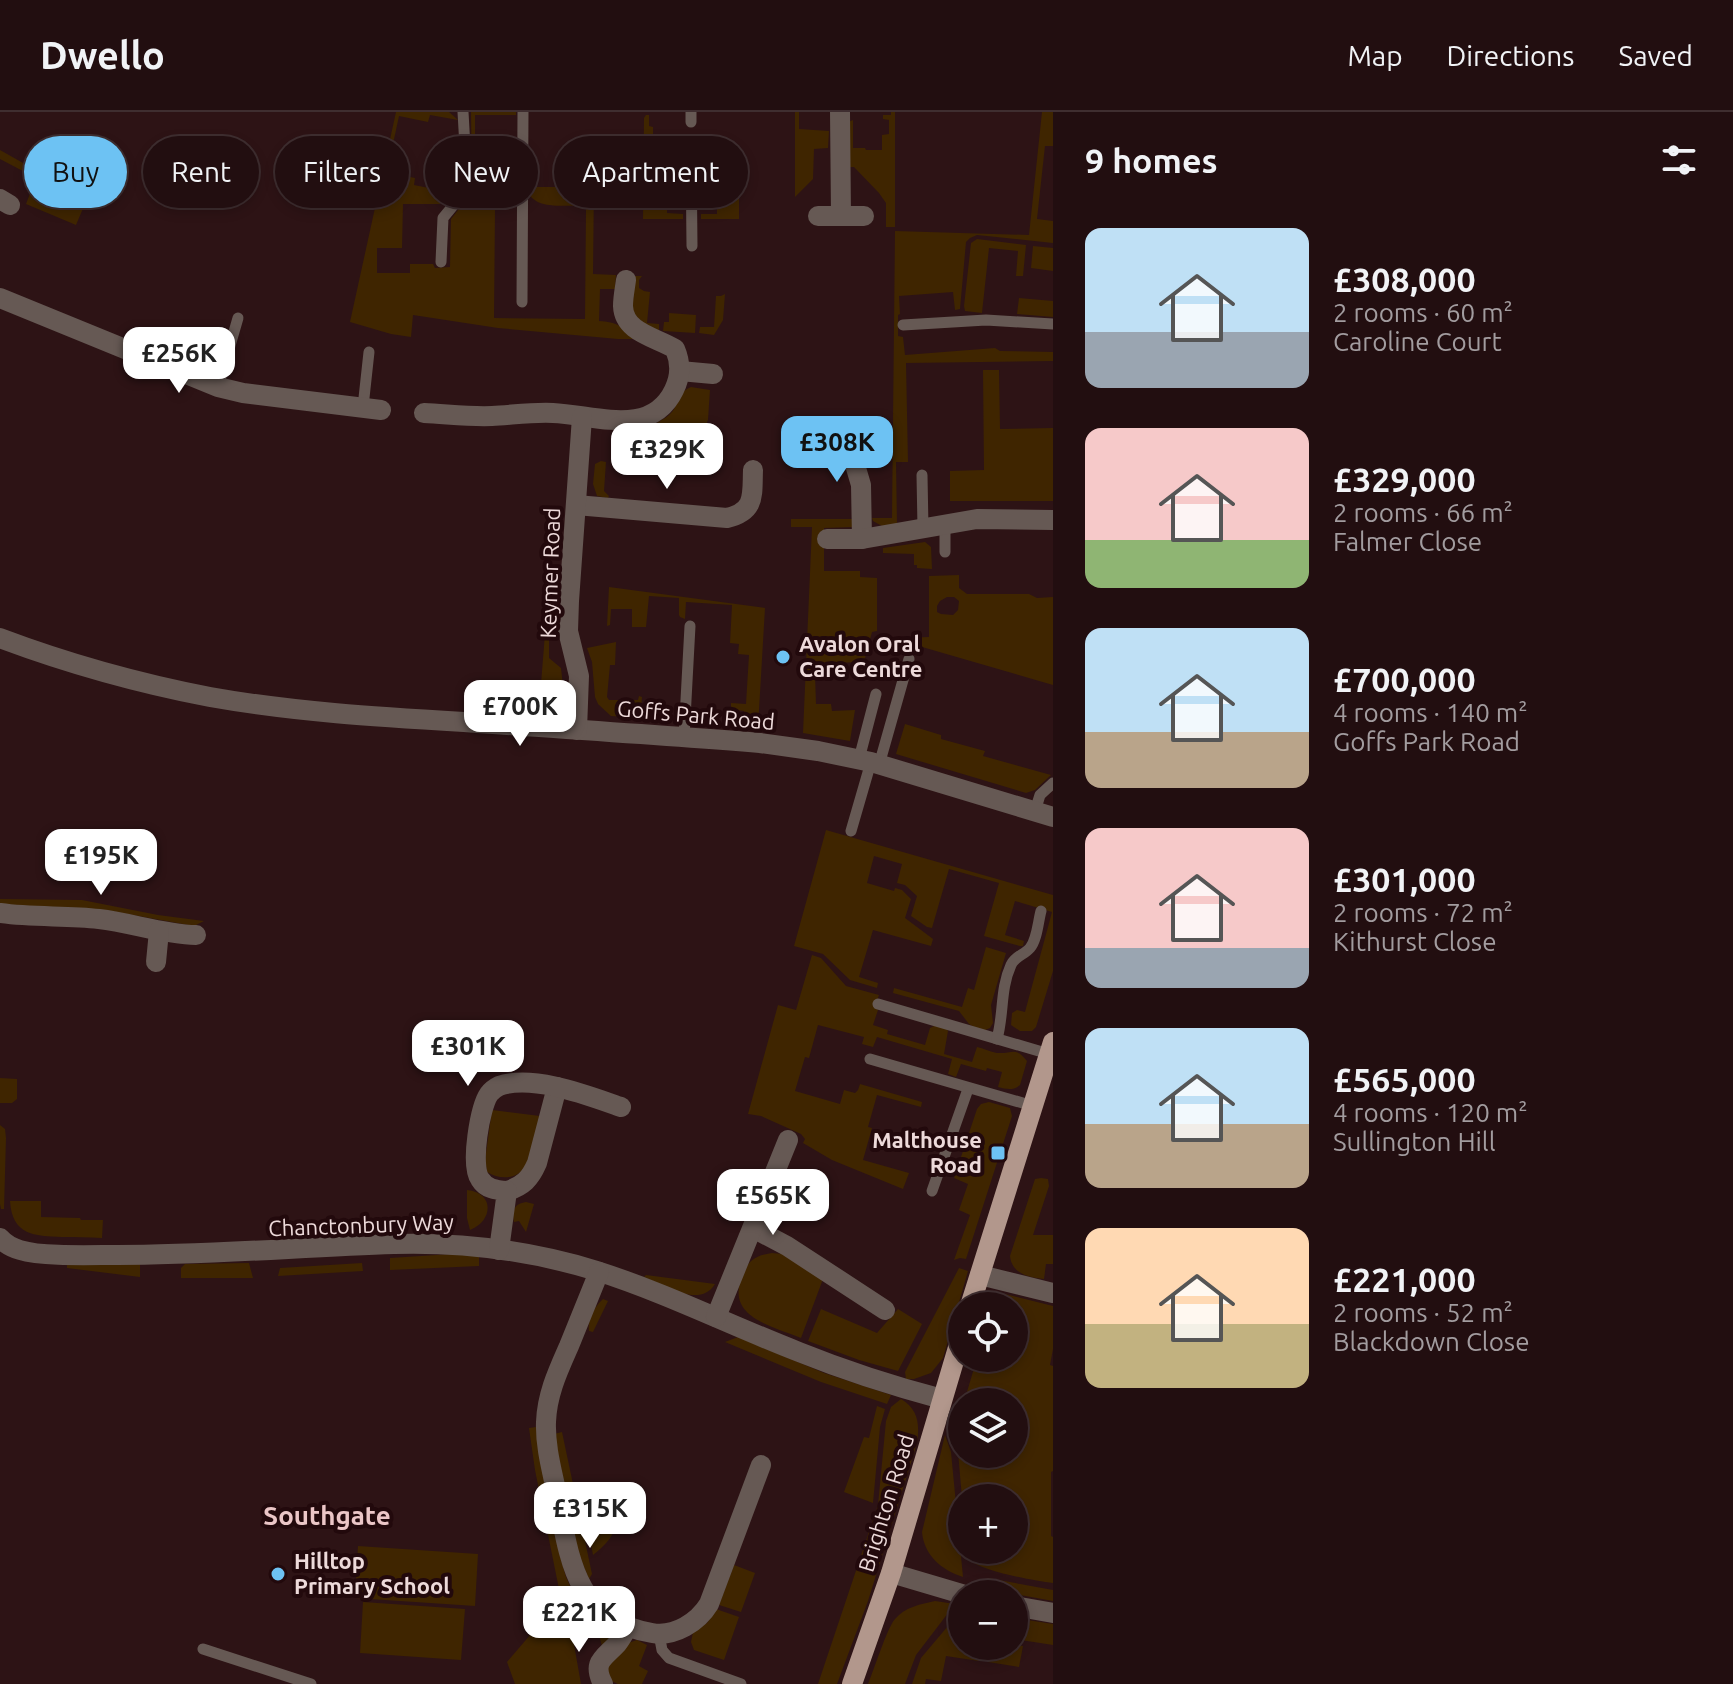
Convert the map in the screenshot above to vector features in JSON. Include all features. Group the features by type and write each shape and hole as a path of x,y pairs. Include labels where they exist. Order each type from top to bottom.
{"main road":[{"path":"975,1292 1051,1048"},
{"name":"Brighton Road","path":"852,1684 891,1573 950,1372"}],"street":[{"path":"840,112 841,216"},
{"path":"818,216 864,216"},
{"path":"424,413 489,417 553,413 636,420 658,412 678,382 680,359 675,349 641,333 625,318 626,280"},
{"path":"0,298 218,387 251,395 372,408"},
{"path":"680,371 713,374"},
{"name":"Keymer Road","path":"577,730 579,676 568,631 582,417"},
{"path":"856,428 862,539"},
{"path":"576,505 727,518 748,509 753,470"},
{"path":"827,539 862,539 977,519 1053,520"},
{"name":"Goffs Park Road","path":"0,638 110,674 257,704 398,718 760,743 870,762 1044,814"},
{"path":"0,913 97,919 196,935"},
{"path":"156,962 159,931"},
{"path":"557,1087 533,1173 522,1186 507,1191 486,1186 475,1167 485,1102 496,1087 532,1084 557,1087 621,1107"},
{"path":"716,1317 788,1140"},
{"path":"499,1250 507,1191"},
{"path":"753,1228 787,1246 885,1310"},
{"name":"Chanctonbury Way","path":"1,1242 36,1253 96,1255 183,1255 432,1243 499,1250 599,1272 850,1372 942,1399"},
{"path":"599,1272 548,1399 546,1438 569,1558 577,1580 597,1606 628,1627 659,1634 683,1627 703,1613 761,1465"},
{"path":"980,1275 1053,1293"},
{"path":"891,1573 948,1590"},
{"path":"1028,1609 1053,1613"},
{"path":"603,1684 598,1669 601,1660 628,1627"}],"lane":[{"path":"441,262 443,218 457,201 463,185 463,112"},
{"path":"522,302 523,112"},
{"path":"692,208 692,246"},
{"path":"218,387 238,318"},
{"path":"903,325 986,320 1053,324"},
{"path":"369,352 372,408"},
{"path":"922,475 923,528"},
{"path":"945,524 945,552"},
{"path":"684,737 690,626"},
{"path":"851,831 870,762 909,659"},
{"path":"870,762 876,694"},
{"path":"1044,814 1040,795 1053,783"},
{"path":"997,1039 1002,1017 1001,1001 1011,965 1017,956 1030,947 1041,911"},
{"path":"878,1004 997,1039 1051,1048"},
{"path":"870,1059 1033,1106"},
{"path":"932,1191 968,1089"},
{"path":"659,1634 662,1650 669,1658 741,1684"},
{"path":"203,1649 311,1684"}],"shaded area":[{"path":"396,112 449,112 458,120 430,115 428,122 399,116 395,136 391,136"},
{"path":"471,112 516,112 516,115 475,115 475,136 471,136"},
{"path":"795,112 799,112 799,129 829,131 828,148 814,149 813,179 795,197"},
{"path":"895,112 895,227 886,227 886,203 854,167 849,167 848,122 853,120 853,148 882,150 882,135 889,134 889,120 883,119 883,115 891,115"},
{"path":"1042,112 1053,112 1053,146 1045,146 1037,219 1053,221 1053,243 977,235 970,238 966,242 960,309 955,310 953,292 899,296 898,336 903,337 905,355 995,348 1000,351 1053,352 1053,361 906,363 908,462 896,462 897,524 882,526 872,518 892,518 895,231 1029,235"},
{"path":"649,115 653,136 644,136 644,118"},
{"path":"0,150 24,164 24,172 0,159"},
{"path":"409,177 415,178 414,185 425,187 425,204 409,204"},
{"path":"538,187 554,187 554,205 538,202"},
{"path":"36,208 83,208 76,225"},
{"path":"375,208 403,208 402,248 377,248 377,273 410,273 410,264 450,267 451,219 460,208 505,208 495,210 494,318 585,319 586,208 594,208 593,274 616,275 615,289 600,289 599,321 619,326 634,339 498,328 413,315 411,337 350,322"},
{"path":"643,208 667,208 667,213 683,214 683,219 643,219"},
{"path":"717,208 739,208 739,219 701,219 701,214 717,214"},
{"path":"977,239 1026,245 1023,276 1016,276 1018,251 989,248 982,313 965,311 964,306 971,243"},
{"path":"1033,246 1053,248 1053,271 1031,268"},
{"path":"635,276 642,276 639,288 650,292 647,323 659,324 659,330 650,329 632,313"},
{"path":"725,294 723,320 714,335 699,333 700,327 714,327 716,296"},
{"path":"1019,298 1053,301 1053,317 1017,314"},
{"path":"669,313 696,315 695,333 663,331 664,322 669,322"},
{"path":"983,370 999,370 1000,429 1053,428 1053,501 950,501 950,471 984,470"},
{"path":"691,387 710,390 708,420 704,429 660,427 657,423 670,414 682,394"},
{"path":"606,462 604,491 608,498 597,496 593,484 595,464"},
{"path":"791,519 854,519 854,527 824,528 824,571 860,571 860,577 877,578 877,631 872,632 864,662 832,663 832,670 815,674 816,704 831,704 832,711 855,710 850,741 803,733 812,527 791,527"},
{"path":"925,542 931,547 932,569 917,568 914,554 883,553 883,548"},
{"path":"959,575 959,588 967,594 1053,597 1053,685 898,640 929,637 929,576","holes":["954,597 959,601 958,610 953,615 937,612 940,601"]},
{"path":"609,587 765,608 758,727 743,725 744,711 731,709 731,703 746,704 749,655 738,654 739,644 730,643 732,605 686,602 685,619 679,615 679,598 649,596 646,627 632,627 632,609 611,609 610,625 607,626"},
{"path":"542,604 555,605 555,617 549,627 549,658 561,668 563,683 560,703 549,709 539,709 546,621"},
{"path":"616,642 615,665 610,665 607,697 609,700 638,700 639,696 642,697 640,718 611,716 595,697 592,662 587,648"},
{"path":"905,724 941,735 941,739 985,751 983,756 1051,775 1035,790 1026,793 896,754"},
{"path":"826,830 1053,895 1053,971 1036,1027 1032,1031 1020,1031 1011,1025 1012,1013 1017,1010 1025,1012 1052,912 1015,901 1005,935 1024,941 1023,946 984,936 999,883 949,869 932,928 927,927 911,916 917,896 905,885 897,883 902,864 874,856 867,883 894,891 895,888 902,890 911,899 905,918 933,939 931,946 873,930 859,977 878,983 877,988 850,980 823,954 794,946"},
{"path":"0,899 82,900 204,921 194,926 105,910 0,904"},
{"path":"986,947 1006,953 991,1005 993,1023 990,1028 976,1028 959,1011 893,993 894,988 962,1007 968,988 974,990"},
{"path":"812,955 821,958 846,986 879,995 873,1025 888,1030 887,1034 925,1045 930,1028 936,1025 948,1031 944,1054 972,1062 977,1047 997,1053 1016,1052 1027,1061 1018,1087 998,1087 1002,1072 961,1064 956,1077 948,1074 952,1059 877,1037 873,1047 862,1044 864,1037 818,1025 795,1091 840,1104 844,1090 855,1093 860,1084 922,1102 921,1107 877,1095 868,1127 872,1128 863,1160 909,1173 903,1189 832,1160 803,1143 805,1139 801,1134 761,1116 748,1114 778,1005 796,1010"},
{"path":"0,1078 17,1079 17,1099 12,1103 0,1103"},
{"path":"989,1102 1010,1108 1012,1116 966,1259 954,1260 970,1215 959,1210 968,1184 954,1178 977,1109"},
{"path":"492,1110 540,1116 529,1161 523,1170 513,1176 503,1177 487,1172 485,1160"},
{"path":"0,1125 5,1129 6,1138 4,1209 0,1204"},
{"path":"1035,1179 1048,1179 1049,1186 1033,1235 1053,1235 1053,1264 1046,1264 1044,1279 1017,1271 1010,1256"},
{"path":"467,1190 483,1196 488,1208 483,1220 470,1230 467,1218"},
{"path":"10,1201 41,1201 41,1217 103,1220 102,1238 42,1236 26,1231 15,1221"},
{"path":"526,1202 534,1204 526,1232 519,1221 514,1222 513,1214 516,1206"},
{"path":"772,1253 782,1254 823,1279 801,1338 753,1317 740,1300 739,1289 750,1262"},
{"path":"452,1254 479,1256 479,1266 390,1270 390,1258"},
{"path":"249,1263 253,1278 181,1278 181,1268 185,1264"},
{"path":"362,1263 363,1271 278,1276 280,1268"},
{"path":"67,1264 140,1264 140,1277 67,1268"},
{"path":"959,1268 968,1271 962,1292 948,1292 948,1341 943,1358 931,1373 906,1379 905,1372"},
{"path":"644,1277 715,1284 700,1295 691,1295 661,1285"},
{"path":"603,1299 608,1301 593,1332 589,1331 592,1314"},
{"path":"1028,1300 1053,1306 1050,1365 1053,1366 1053,1583 996,1572 975,1564 1028,1564 1028,1484 961,1484 959,1468 1028,1468 1028,1388 968,1388 973,1372 1028,1372"},
{"path":"821,1309 877,1333 898,1309 922,1324 898,1371 808,1341"},
{"path":"738,1337 824,1373 891,1395 887,1404 821,1382 725,1342"},
{"path":"901,1399 911,1407 916,1418 917,1443 868,1601 837,1684 818,1684 878,1505 886,1421 891,1407"},
{"path":"877,1406 885,1409 880,1427 873,1503 844,1492 864,1437 869,1438"},
{"path":"536,1427 561,1559 574,1594 568,1599 568,1610 564,1612 565,1617 569,1616 581,1684 515,1684 507,1662 561,1599 535,1470 529,1428"},
{"path":"562,1432 592,1574 589,1579 578,1553 554,1434"},
{"path":"945,1435 948,1468 953,1468 954,1484 948,1484 948,1564 962,1564 963,1577 935,1560 926,1548 922,1532"},
{"path":"583,1504 624,1505 610,1538 593,1555"},
{"path":"358,1546 478,1554 475,1606 355,1598"},
{"path":"734,1565 755,1573 741,1612 719,1605"},
{"path":"1028,1585 1053,1590 1053,1601 1028,1596"},
{"path":"935,1601 948,1603 948,1613 916,1655 905,1684 868,1684 895,1619 919,1605"},
{"path":"363,1602 465,1609 461,1660 360,1653"},
{"path":"580,1604 612,1633 612,1638 602,1646 597,1628 577,1632 574,1612"},
{"path":"716,1609 739,1617 724,1660 694,1650 691,1642 693,1632 707,1623"},
{"path":"1028,1620 1053,1624 1053,1645 1028,1641"},
{"path":"948,1626 948,1656 941,1681 926,1679 925,1684 912,1684 921,1658"},
{"path":"637,1640 647,1645 639,1666 648,1671 642,1684 618,1684 609,1680 605,1668 628,1643"},
{"path":"988,1660 1020,1660 1019,1667"}],"place":[{"name":"Avalon Oral Care Centre","path":"783,657"},
{"name":"Malthouse Road","path":"998,1153"},
{"name":"Hilltop Primary School","path":"278,1574"}],"district":[{"name":"Southgate","path":"327,1516"}]}
